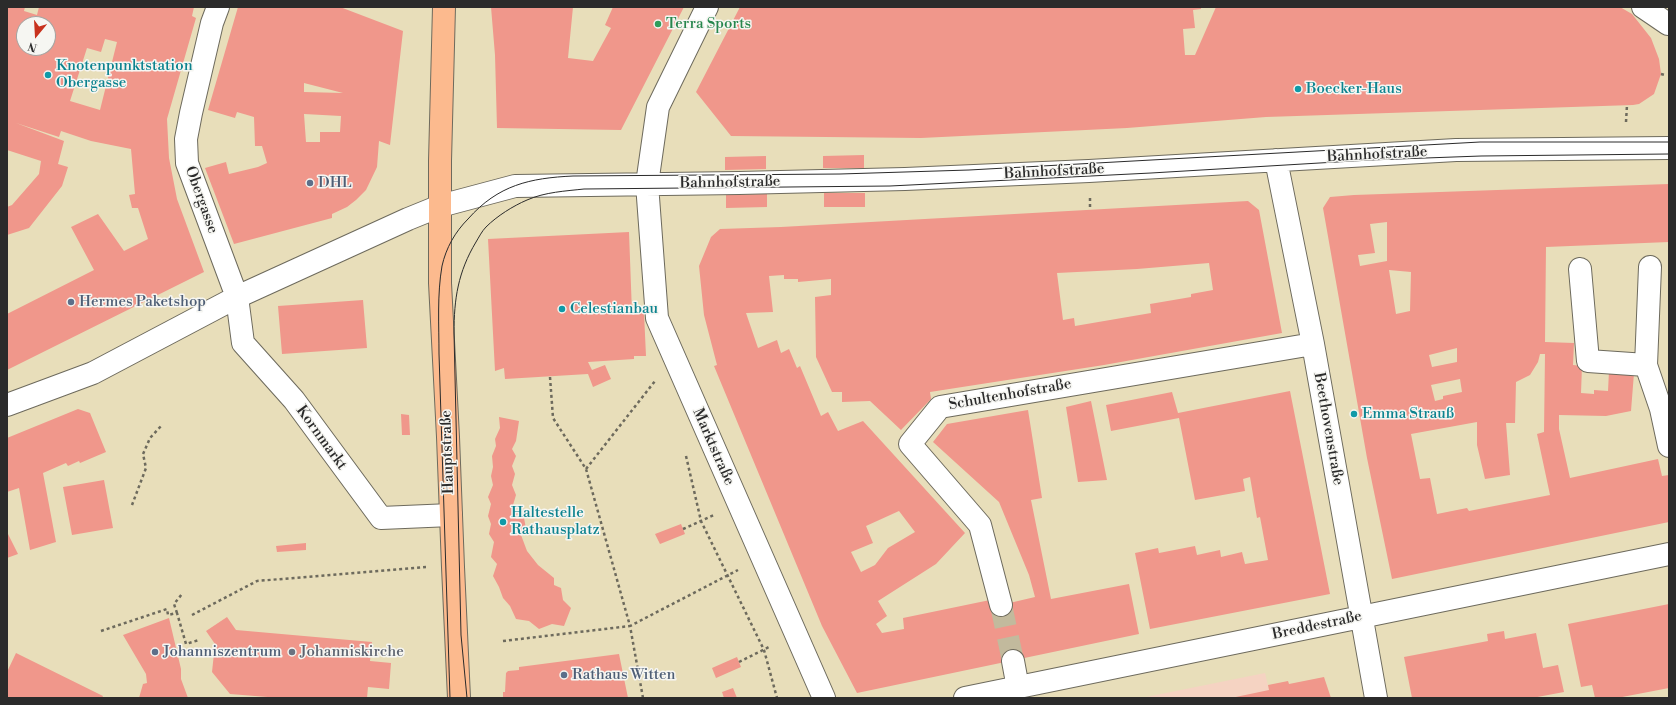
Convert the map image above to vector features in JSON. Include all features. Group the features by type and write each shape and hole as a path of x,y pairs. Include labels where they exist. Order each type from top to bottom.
{"main road":[{"name":"Hauptstraße","path":"444,7 440,161 440,283 459,698"}],"street":[{"name":"Obergasse","path":"218,7 212,23 186,138 187,163 237,297"},
{"name":"Marktstraße","path":"707,7 658,107 647,184 656,318 824,698"},
{"path":"1643,7 1667,16"},
{"name":"Bahnhofstraße","path":"7,404 64,382 93,373 237,297 408,219 440,206 515,186 739,184 913,179 1096,171 1456,150 1669,148"},
{"name":"Beethovenstraße","path":"1276,160 1313,344 1360,617 1376,698"},
{"path":"1650,267 1646,365 1661,409 1669,446"},
{"path":"1580,269 1588,361 1646,365"},
{"name":"Kornmarkt","path":"237,297 244,343 294,400 381,518 450,515"},
{"name":"Schultenhofstraße","path":"1001,605 980,525 910,444 940,407 1313,344"},
{"name":"Breddestraße","path":"965,698 1669,554"},
{"path":"1013,661 1018,688"}],"path":[{"path":"1661,74 1665,75"},
{"path":"550,377 553,418 586,469 630,626 643,698"},
{"path":"586,469 655,381"},
{"path":"132,505 146,468 143,454 150,438 162,425"},
{"path":"685,452 701,521 764,650 777,698"},
{"path":"683,529 738,503"},
{"path":"503,641 630,626 762,557"},
{"path":"192,615 257,581 404,568"},
{"path":"182,594 174,604 186,644 198,640"},
{"path":"101,631 167,609 168,615 176,613"},
{"path":"739,662 764,650 795,632"}],"shaded area":[{"path":"1265,673 1271,698 1141,698"}],"building":[{"path":"7,7 25,7 24,11 37,15 39,7 194,7 192,16 196,18 167,119 169,158 177,199 204,272 7,370 7,314 94,270 71,227 98,214 124,251 148,239 138,208 132,208 129,195 135,194 131,149 91,141 61,131 59,137 16,123 64,141 58,164 68,167 62,186 29,228 7,235 7,207 12,205 39,174 41,161 7,150","holes":["105,39 117,42 100,110 70,101 87,48 101,52"]},
{"path":"238,7 340,7 403,31 390,145 379,141 377,167 366,190 347,207 332,214 332,218 234,244 205,168 226,162 229,174 258,167 267,163 262,146 255,146 254,117 237,112 235,118 208,110","holes":["304,83 343,93 304,92","304,114 341,116 340,132 320,132 320,142 306,142"]},
{"path":"491,7 573,7 568,58 593,61 611,28 605,25 613,7 684,7 621,130 497,128 495,55"},
{"path":"740,7 1201,7 1201,9 1193,10 1195,28 1183,29 1185,55 1195,55 1216,7 1620,7 1632,14 1651,38 1659,59 1661,74 1654,94 1639,104 1633,105 1266,117 1127,128 921,138 731,136 696,92"},
{"path":"864,155 864,168 823,168 823,156"},
{"path":"766,156 766,169 725,170 725,157"},
{"path":"1669,184 1669,242 1546,247 1545,342 1574,343 1573,365 1582,366 1581,393 1594,394 1594,390 1608,391 1609,371 1634,373 1631,411 1606,416 1559,415 1559,429 1570,478 1658,459 1662,476 1669,475 1669,522 1392,579 1367,458 1323,208 1330,197","holes":["1387,222 1387,261 1360,266 1358,255 1375,253 1370,224","1389,270 1411,272 1410,311 1396,314","1457,348 1457,362 1432,367 1429,355","1540,354 1545,354 1544,432 1537,434 1550,495 1469,511 1467,508 1437,514 1430,478 1420,479 1411,434 1477,422 1477,445 1485,479 1510,475 1506,423 1515,423 1516,382 1530,375 1538,362","1460,379 1462,392 1443,396 1443,399 1435,401 1431,385"]},
{"path":"824,193 865,193 865,207 824,207"},
{"path":"767,194 767,207 726,208 726,195"},
{"path":"1248,201 1259,210 1282,333 1104,365 930,392 931,399 901,430 870,401 842,402 842,392 832,392 816,357 815,297 831,295 831,279 798,282 798,279 784,279 784,275 769,276 773,312 746,313 758,348 777,340 781,353 789,349 797,368 800,366 821,416 828,412 838,431 863,421 965,533 936,564 878,601 887,616 876,624 882,633 904,629 903,618 990,600 1001,605 1035,597 1029,575 999,502 933,442 947,424 1028,410 1042,498 1031,500 1051,599 1129,584 1139,634 857,693 822,626 714,366 717,365 704,315 699,266 711,237 720,229 781,227","holes":["1209,263 1213,290 1191,294 1191,297 1150,304 1151,313 1075,326 1074,318 1063,320 1057,273 1137,269","899,511 915,532 888,548 875,565 861,572 851,552 873,543 866,526"]},
{"name":"Celestianbau","path":"629,232 632,313 644,313 646,356 634,356 634,359 588,362 592,370 605,365 611,379 593,387 588,374 505,379 504,368 495,371 488,239"},
{"path":"363,300 367,348 282,354 278,306"},
{"path":"1290,391 1330,594 1150,629 1135,553 1158,548 1159,553 1195,546 1197,555 1220,550 1221,557 1242,552 1245,564 1268,560 1260,517 1257,518 1250,477 1243,479 1245,491 1195,500 1179,418 1111,431 1106,405 1172,392 1178,413"},
{"path":"1091,401 1107,480 1078,482 1066,407"},
{"path":"78,409 90,413 106,452 80,463 79,461 68,466 66,463 43,473 56,542 30,550 19,488 7,492 7,438"},
{"path":"401,414 409,415 410,435 402,435"},
{"name":"Haltestelle Rathausplatz","path":"499,417 519,421 516,441 512,449 516,456 512,466 515,474 512,485 516,495 513,505 518,513 516,519 524,518 527,534 521,535 527,551 538,565 554,578 554,585 561,588 563,600 571,608 564,626 552,624 539,629 529,621 516,619 510,606 503,598 493,576 497,564 491,557 494,542 489,534 491,524 488,516 491,504 488,497 493,485 491,476 493,467 492,456 496,446 495,439 500,428"},
{"path":"104,480 113,528 72,535 63,487"},
{"path":"681,524 685,534 660,544 655,534"},
{"path":"7,532 18,554 7,558"},
{"path":"306,543 306,550 277,552 276,546"},
{"path":"1669,604 1669,688 1617,698 1595,698 1592,685 1581,687 1568,624"},
{"name":"Johanniskirche","path":"227,617 236,630 372,642 370,661 391,663 389,689 368,687 367,698 280,698 230,694 212,672 215,644 206,631"},
{"name":"Johanniszentrum","path":"169,618 181,669 181,679 188,698 139,698 143,684 147,683 146,674 123,635"},
{"path":"1504,631 1505,639 1536,633 1543,668 1558,665 1564,692 1532,698 1412,698 1404,657 1488,641 1487,634"},
{"path":"16,653 103,696 102,698 7,698 7,672"},
{"name":"Rathaus Witten","path":"619,654 628,698 503,698 503,692 505,692 506,673 508,671 519,670 519,667"},
{"path":"737,657 741,667 716,678 712,668"},
{"path":"1324,677 1331,698 1231,698 1269,690 1268,685 1288,681 1289,684"},
{"path":"733,688 737,698 724,698 722,692"}],"tunnel":[{"path":"1001,605 1013,661"}],"tram line":[{"path":"450,698 439,354 440,277 446,253 459,229 479,207 503,191 529,182 573,176 840,174 969,170 1480,142 1669,142"},
{"path":"467,698 461,635 454,333 456,297 465,264 483,230 500,215 527,200 534,197 563,191 584,189 890,186 1370,160 1481,156 1669,154"}],"place":[{"name":"Terra Sports","path":"658,24"},
{"name":"Knotenpunktstation Obergasse","path":"48,75"},
{"name":"Boecker-Haus","path":"1298,89"},
{"name":"DHL","path":"310,183"},
{"name":"Hermes Paketshop","path":"71,302"},
{"name":"Celestianbau","path":"562,309"},
{"name":"Emma Strauß","path":"1354,414"},
{"name":"Haltestelle Rathausplatz","path":"503,522"},
{"name":"Johanniszentrum","path":"155,652"},
{"name":"Johanniskirche","path":"292,652"},
{"name":"Rathaus Witten","path":"564,675"}]}
